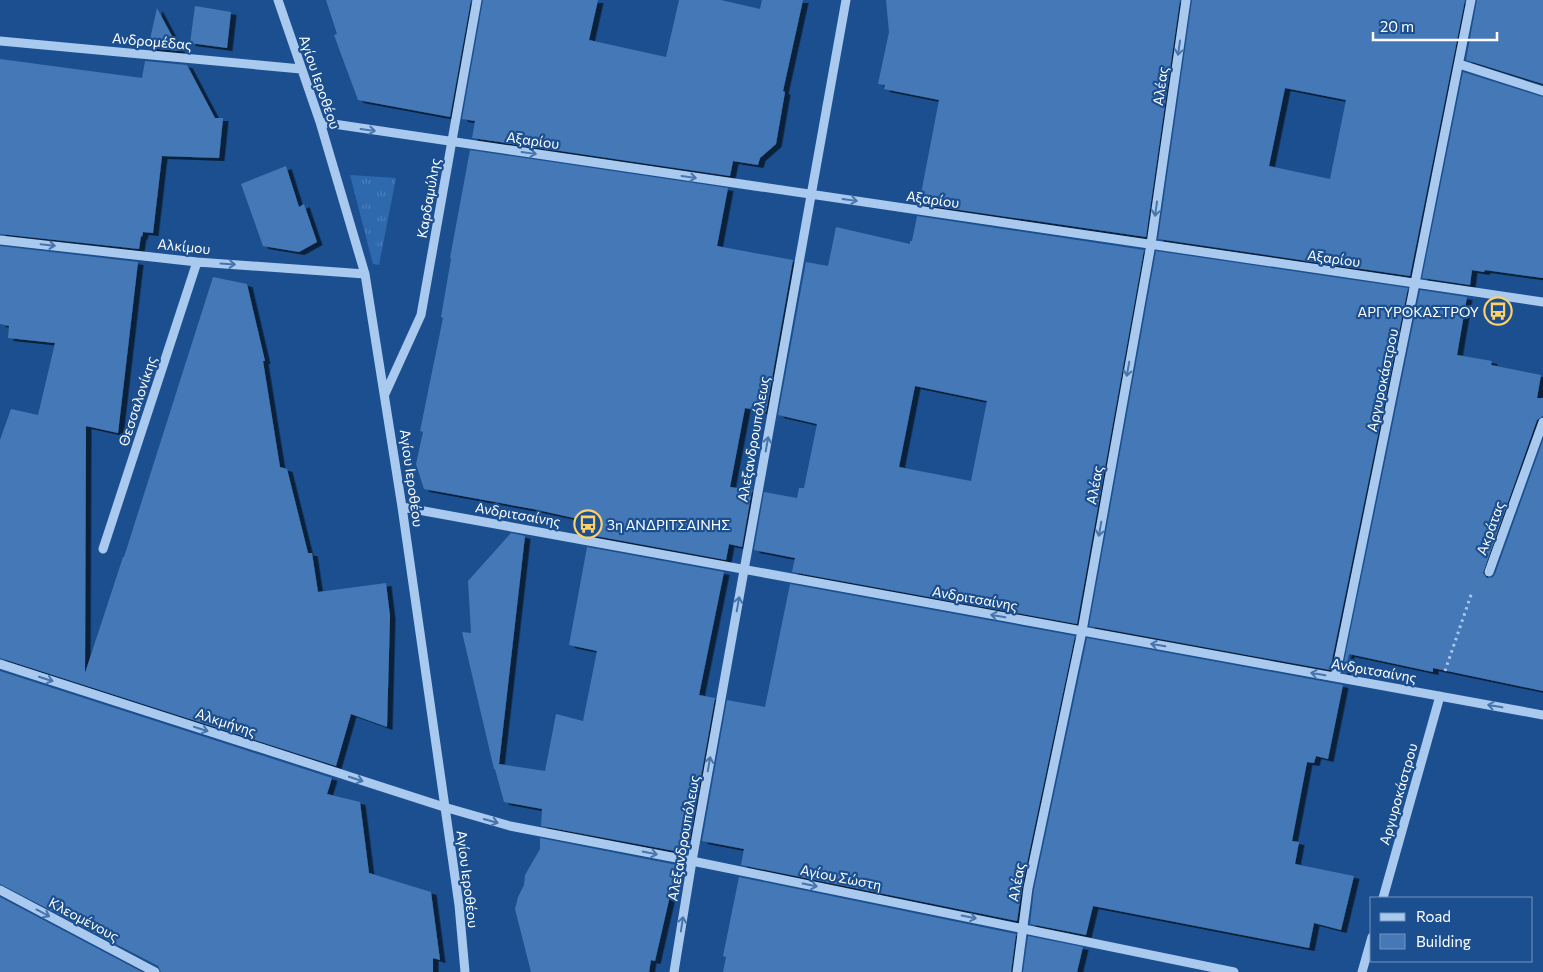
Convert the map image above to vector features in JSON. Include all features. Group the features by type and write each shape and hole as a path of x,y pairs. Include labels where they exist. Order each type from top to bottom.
{"street":[{"name":"Αγίου Ιεροθέου","path":"278,0 320,122 365,274 402,507 458,905 465,972"},
{"name":"Καρδαμύλης","path":"385,394 421,315 477,0"},
{"name":"Αλεξανδρουπόλεως","path":"674,972 810,194 846,0"},
{"name":"Αλέας","path":"1016,972 1028,888 1082,631 1150,244 1186,0"},
{"name":"Αργυροκάστρου","path":"1335,677 1471,0"},
{"name":"Ανδρομέδας","path":"0,41 301,69"},
{"path":"1459,64 1543,92"},
{"name":"Αξαρίου","path":"320,122 1543,302"},
{"name":"Αλκίμου","path":"0,240 197,262 365,274"},
{"name":"Θεσσαλονίκης","path":"103,549 197,262"},
{"name":"Ακράτας","path":"1489,572 1543,422"},
{"name":"Ανδριτσαίνης","path":"402,507 1543,715"},
{"name":"Αλκμήνης","path":"0,664 444,807"},
{"name":"Αργυροκάστρου","path":"1383,897 1440,696"},
{"name":"Αγίου Σώστη","path":"444,807 510,826 692,861 1234,972"},
{"name":"Κλεομένους","path":"0,890 154,972"},
{"path":"1362,972 1370,944"}],"path":[{"name":"Ακράτας","path":"1440,696 1447,663 1474,586 1489,572"}],"green space":[{"path":"350,175 396,178 379,265 373,264"}],"building":[{"path":"326,0 471,0 450,117 358,100 334,35 337,34"},
{"path":"483,0 598,0 589,40 666,57 679,0 721,0 760,9 762,0 803,0 783,91 785,92 776,144 760,158 758,165 733,161 730,176 472,138 475,121 462,119"},
{"path":"886,0 1180,0 1146,237 919,204 939,100 884,89 885,85 878,84 889,32"},
{"path":"1192,0 1465,0 1410,276 1158,239","holes":["1285,88 1346,100 1330,179 1269,166"]},
{"path":"1477,0 1543,0 1543,84 1466,60"},
{"path":"195,6 231,12 227,48 190,43"},
{"path":"157,8 180,51 148,48"},
{"path":"0,59 142,78 145,61 187,65 215,118 223,118 219,158 162,156 153,233 143,232 139,249 0,234"},
{"path":"1463,72 1543,97 1543,278 1472,270 1470,285 1422,278"},
{"path":"470,150 728,188 717,246 793,260 766,412 745,408 730,487 752,490 742,547 729,544 726,560 590,535 592,522 424,489 416,464 423,432 420,431 443,318 441,317 450,258"},
{"path":"286,166 299,207 304,204 317,242 299,252 263,246 241,184"},
{"path":"917,216 1144,250 1077,624 792,572 795,558 754,550 764,492 797,498 799,488 804,488 817,424 778,415 806,262 828,266 836,227 910,244 910,241 912,241","holes":["915,386 987,401 971,481 899,467"]},
{"path":"0,246 138,262 118,433 86,426 85,673 213,277 247,284 265,361 263,361 280,467 287,469 308,553 312,553 318,592 386,583 390,616 387,727 351,714 336,766 0,658 0,440 11,409 38,415 55,343 8,338 9,326 0,324"},
{"path":"1156,251 1408,288 1330,670 1089,626"},
{"path":"1420,290 1467,297 1457,355 1492,361 1491,365 1541,375 1537,398 1543,398 1543,416 1537,420 1483,573 1487,578 1493,577 1495,574 1543,440 1543,691 1433,668 1433,672 1349,654 1345,673 1342,672"},
{"path":"511,533 525,536 499,764 545,771 556,714 583,721 597,651 569,645 587,547 724,572 699,695 715,698 690,838 684,837 680,852 541,826 542,809 504,802 494,769 462,632 471,633 468,581"},
{"path":"790,584 1075,636 1022,887 1017,921 741,865 744,849 702,841 727,700 765,707"},
{"path":"1087,638 1343,685 1328,759 1316,756 1314,763 1307,762 1292,841 1299,842 1295,864 1354,876 1341,930 1314,923 1309,948 1093,906 1086,935 1030,924 1034,889"},
{"path":"0,671 332,778 327,794 360,802 369,873 431,892 440,960 433,958 433,972 161,972 158,966 0,884"},
{"path":"540,838 677,865 655,961 651,960 649,972 531,972 515,909 524,885 525,875 540,849"},
{"path":"739,877 1016,934 1011,972 723,972 726,957 723,956"},
{"path":"0,897 142,972 0,972"},
{"path":"1028,936 1083,947 1077,972 1023,972"}],"place":[{"name":"ΑΡΓΥΡΟΚΑΣΤΡΟΥ","path":"1498,311"},
{"name":"3η ΑΝΔΡΙΤΣΑΙΝΗΣ","path":"588,524"}]}
